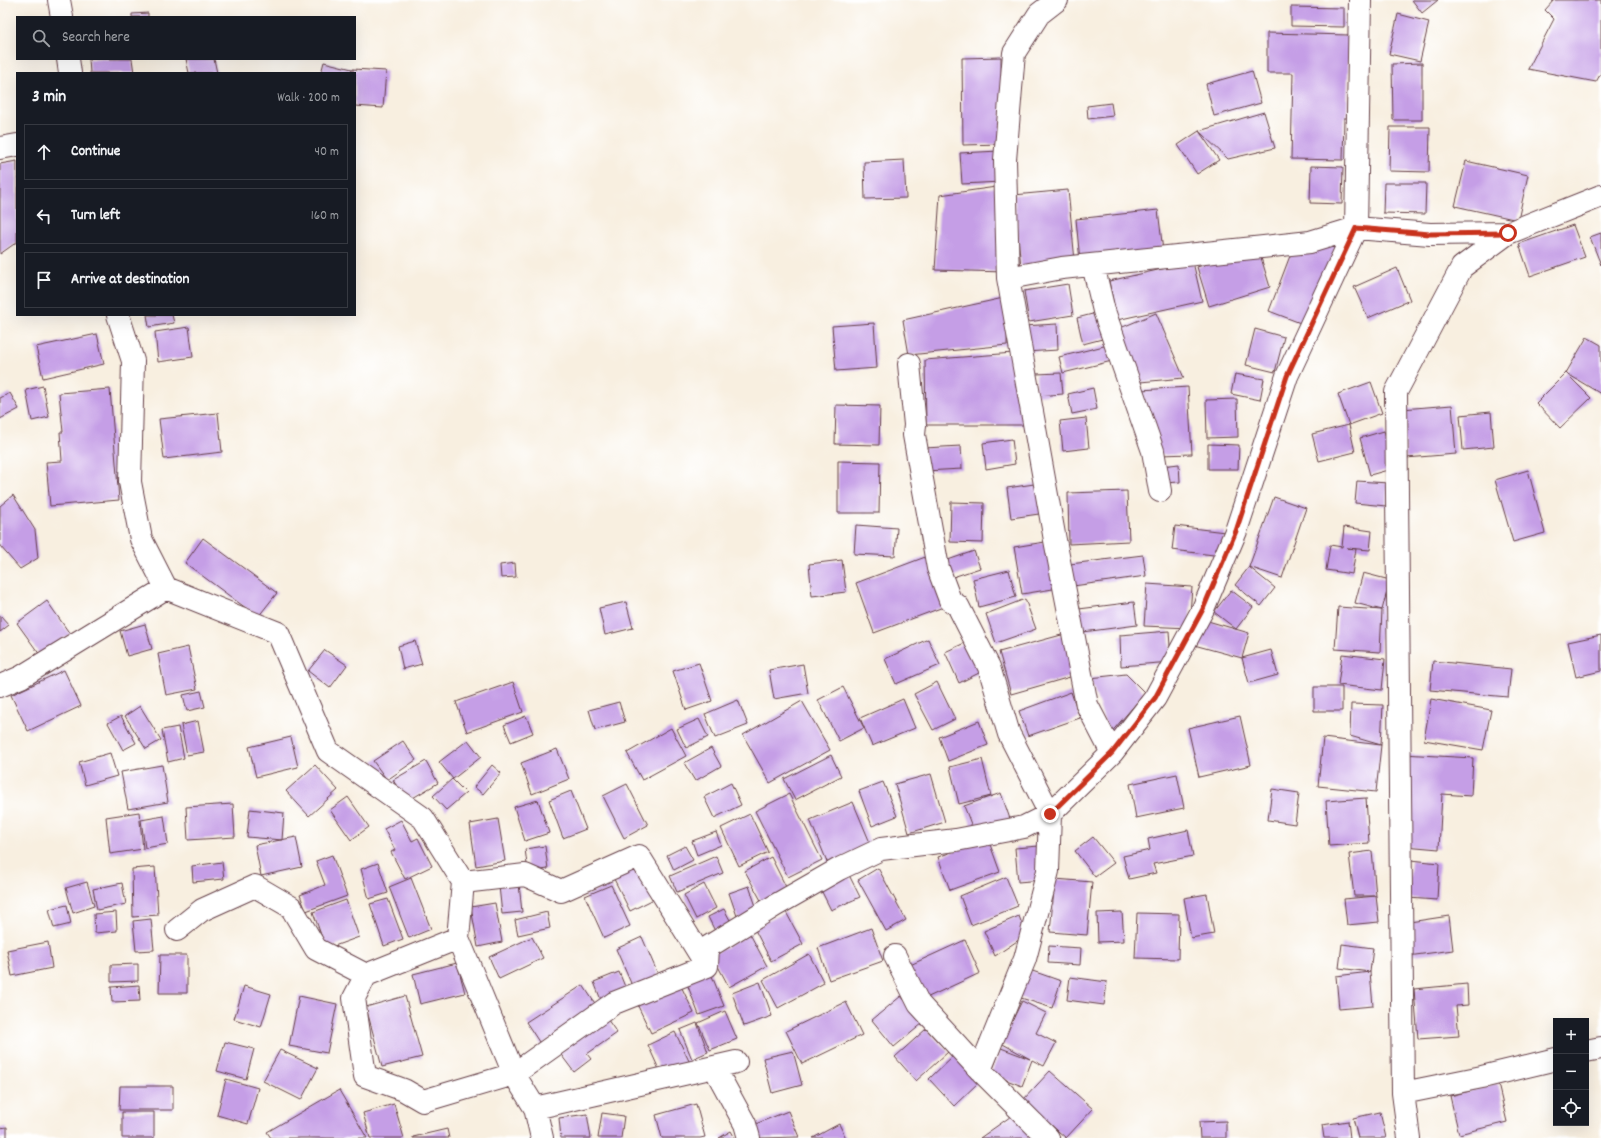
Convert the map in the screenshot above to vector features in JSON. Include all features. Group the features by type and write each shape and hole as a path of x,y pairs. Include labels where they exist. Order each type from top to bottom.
{"street":[{"path":"59,0 62,16"},
{"path":"1057,0 1039,14 1014,52 1005,160 1008,278 1055,540 1087,705 1112,753"},
{"path":"707,966 708,947 839,869 881,849 956,840 1024,827 1050,814 1112,753 1155,698 1203,609 1236,531 1287,376 1356,228 1360,0"},
{"path":"68,60 70,72"},
{"path":"0,148 16,145"},
{"path":"1409,1138 1403,1093 1396,392 1462,267 1508,233 1601,196"},
{"path":"1008,278 1062,268 1310,242 1356,228 1430,234 1508,233"},
{"path":"1093,265 1104,311 1153,451 1160,491"},
{"path":"118,316 134,361 130,482 141,539 166,588 278,633 328,751 423,818 463,882 458,938 514,1074 535,1108 542,1138"},
{"path":"909,364 915,425 914,435 938,568 950,600 958,606 989,667 1009,734 1050,814 1048,871 1025,959 980,1070"},
{"path":"0,686 20,677 166,588"},
{"path":"463,882 525,875 561,891 639,856 707,966"},
{"path":"177,930 202,910 254,886 291,907 316,949 366,975"},
{"path":"458,938 366,975 354,998 365,1076 404,1090 423,1101 514,1074 614,1003 707,966"},
{"path":"895,956 919,1004 980,1070 1048,1138"},
{"path":"1589,1051 1601,1048"},
{"path":"1403,1093 1482,1077 1553,1060"},
{"path":"535,1108 736,1062"},
{"path":"714,1067 745,1124 749,1138"}],"building":[{"path":"1412,0 1438,0 1422,13"},
{"path":"1554,0 1601,0 1601,73 1596,82 1528,69 1554,19 1545,10"},
{"path":"1291,7 1344,8 1344,27 1291,26"},
{"path":"148,13 148,16 132,16 132,14"},
{"path":"1398,14 1429,22 1420,61 1389,54"},
{"path":"1267,33 1349,35 1347,118 1344,118 1343,160 1291,159 1293,73 1267,73"},
{"path":"1001,57 1002,144 963,145 962,58"},
{"path":"89,60 132,60 134,72 90,72"},
{"path":"186,60 214,60 217,72 189,72"},
{"path":"324,62 352,69 351,72 321,72"},
{"path":"1422,63 1422,120 1393,120 1392,64"},
{"path":"353,69 386,71 383,108 356,106 356,72 353,72"},
{"path":"1252,71 1261,103 1214,116 1206,84"},
{"path":"1111,103 1113,116 1088,119 1087,106"},
{"path":"1264,112 1275,148 1228,159 1199,131"},
{"path":"1390,127 1430,127 1429,172 1389,171"},
{"path":"1199,131 1219,160 1197,174 1178,145"},
{"path":"999,151 1001,182 962,184 960,153"},
{"path":"904,160 906,198 865,199 864,162"},
{"path":"16,161 16,243 0,254 0,164"},
{"path":"1466,161 1528,175 1518,220 1455,206"},
{"path":"1311,166 1343,167 1342,204 1310,203"},
{"path":"1384,183 1426,183 1425,214 1383,213"},
{"path":"996,187 1005,272 935,270 940,195"},
{"path":"1068,190 1075,261 1021,267 1014,195"},
{"path":"1158,210 1163,251 1080,261 1076,219"},
{"path":"1573,225 1585,257 1530,276 1519,244"},
{"path":"1601,233 1601,265 1590,237"},
{"path":"1339,242 1303,324 1269,311 1293,248"},
{"path":"1258,248 1270,287 1209,306 1197,267"},
{"path":"1193,262 1202,301 1117,320 1109,281"},
{"path":"1397,268 1410,300 1368,318 1354,287"},
{"path":"1068,284 1073,315 1029,322 1024,291"},
{"path":"1008,297 1007,345 909,355 903,320"},
{"path":"1104,311 1110,337 1083,344 1077,318"},
{"path":"1156,313 1184,378 1140,382 1118,329"},
{"path":"147,316 172,316 174,323 149,327"},
{"path":"874,323 877,368 836,371 832,326"},
{"path":"1057,324 1058,350 1025,352 1023,326"},
{"path":"189,327 193,357 158,362 155,332"},
{"path":"1255,329 1284,337 1275,372 1246,365"},
{"path":"97,334 104,364 43,378 36,347"},
{"path":"1587,337 1601,345 1601,394 1566,373"},
{"path":"1108,345 1112,361 1063,373 1059,357"},
{"path":"1013,353 1031,425 926,425 925,360"},
{"path":"1061,373 1063,394 1037,396 1036,374"},
{"path":"1566,373 1591,398 1560,428 1536,403"},
{"path":"1235,374 1264,379 1260,400 1231,394"},
{"path":"1371,382 1382,413 1349,425 1338,394"},
{"path":"43,386 49,417 32,421 26,390"},
{"path":"1188,387 1192,454 1160,455 1141,390"},
{"path":"1093,388 1097,409 1072,414 1068,394"},
{"path":"110,389 119,500 50,506 46,462 62,461 60,432 63,432 59,393"},
{"path":"10,393 19,409 0,419 0,398"},
{"path":"1237,399 1238,437 1207,438 1206,400"},
{"path":"836,405 880,406 879,445 835,444"},
{"path":"1452,405 1456,454 1406,458 1402,409"},
{"path":"1491,412 1494,447 1463,450 1460,415"},
{"path":"218,413 222,452 164,459 159,419"},
{"path":"1086,418 1089,448 1063,451 1060,421"},
{"path":"1349,425 1355,452 1319,461 1312,434"},
{"path":"1384,431 1395,468 1370,475 1360,438"},
{"path":"1012,439 1015,464 986,469 983,443"},
{"path":"1208,444 1239,445 1238,469 1208,469"},
{"path":"961,446 962,469 925,471 924,448"},
{"path":"838,461 880,462 879,513 838,513"},
{"path":"1179,464 1180,482 1163,483 1162,466"},
{"path":"1528,470 1545,533 1513,542 1495,480"},
{"path":"1357,481 1388,483 1386,506 1355,503"},
{"path":"1041,483 1046,513 1011,518 1007,488"},
{"path":"1127,491 1129,541 1069,544 1068,493"},
{"path":"13,495 35,530 38,558 20,569 0,546 0,506"},
{"path":"1274,497 1306,508 1282,578 1249,567"},
{"path":"951,502 984,503 983,543 950,542"},
{"path":"856,525 897,528 895,556 854,554"},
{"path":"1175,526 1225,532 1222,556 1172,550"},
{"path":"1344,527 1372,531 1370,550 1347,548 1356,549 1352,574 1326,570 1330,545 1342,547"},
{"path":"203,538 277,593 258,617 185,563"},
{"path":"1051,541 1059,588 1022,594 1014,547"},
{"path":"974,551 980,568 950,578 945,561"},
{"path":"1143,555 1146,576 1073,586 1070,564"},
{"path":"928,556 946,606 874,633 856,583"},
{"path":"842,560 846,592 812,596 809,564"},
{"path":"515,563 516,577 501,578 500,565"},
{"path":"1249,567 1275,588 1261,606 1235,585"},
{"path":"1009,570 1016,597 979,607 973,579"},
{"path":"1363,573 1390,580 1382,610 1355,603"},
{"path":"1147,584 1192,587 1189,628 1144,626"},
{"path":"1231,590 1253,607 1236,629 1214,612"},
{"path":"1025,599 1036,629 996,643 986,614"},
{"path":"47,601 70,634 40,655 17,623"},
{"path":"626,602 633,628 605,635 599,608"},
{"path":"1134,602 1137,625 1083,632 1079,609"},
{"path":"1338,607 1382,610 1380,652 1335,649"},
{"path":"0,615 9,625 0,632"},
{"path":"1201,619 1249,633 1242,658 1194,645"},
{"path":"145,624 152,649 127,656 120,631"},
{"path":"1169,631 1171,662 1121,666 1120,635"},
{"path":"1065,634 1077,675 1011,694 999,652"},
{"path":"1601,635 1601,671 1576,677 1568,642"},
{"path":"928,639 940,665 896,684 885,659"},
{"path":"415,641 422,664 403,669 398,646"},
{"path":"969,641 985,670 959,683 945,652"},
{"path":"188,647 197,689 166,695 158,654"},
{"path":"325,650 347,665 330,688 308,671"},
{"path":"1271,650 1278,675 1249,683 1242,658"},
{"path":"1342,654 1385,659 1382,690 1338,685"},
{"path":"1433,661 1511,669 1508,697 1430,690"},
{"path":"699,663 712,701 686,710 673,671"},
{"path":"803,664 808,693 774,699 769,670"},
{"path":"64,670 81,706 28,731 11,695"},
{"path":"1126,674 1145,693 1109,735 1090,678"},
{"path":"513,682 523,712 467,732 456,702"},
{"path":"937,682 955,719 933,730 914,694"},
{"path":"843,687 864,728 839,741 818,700"},
{"path":"1314,687 1342,687 1342,711 1314,711"},
{"path":"201,691 205,707 187,711 183,695"},
{"path":"1071,692 1080,718 1028,736 1019,711"},
{"path":"903,699 915,728 872,746 860,718"},
{"path":"1431,699 1491,710 1483,750 1424,740"},
{"path":"738,700 748,725 715,738 705,714"},
{"path":"802,701 830,750 770,783 743,735"},
{"path":"619,702 625,722 595,730 589,710"},
{"path":"1351,704 1383,705 1381,745 1350,736"},
{"path":"140,706 161,740 146,749 125,716"},
{"path":"121,716 136,743 123,750 108,723"},
{"path":"526,716 533,733 511,742 504,725"},
{"path":"1240,716 1251,765 1199,777 1188,728"},
{"path":"699,719 708,737 686,748 677,729"},
{"path":"198,721 204,752 187,755 181,725"},
{"path":"979,721 988,745 948,761 939,737"},
{"path":"178,727 184,758 168,762 162,730"},
{"path":"671,728 686,756 642,780 627,753"},
{"path":"291,737 298,767 256,777 249,747"},
{"path":"1323,738 1381,745 1376,792 1318,786"},
{"path":"468,740 481,757 453,779 439,762"},
{"path":"403,741 416,760 387,780 373,761"},
{"path":"711,748 721,766 695,781 684,763"},
{"path":"557,749 569,779 532,794 521,763"},
{"path":"110,753 117,776 85,785 79,762"},
{"path":"1403,754 1473,758 1471,796 1442,794 1439,849 1405,846"},
{"path":"831,755 841,776 795,800 784,779"},
{"path":"982,759 991,796 959,804 950,767"},
{"path":"426,761 438,783 406,802 393,780"},
{"path":"162,765 168,802 128,809 121,772"},
{"path":"315,765 338,790 309,816 286,791"},
{"path":"492,765 501,773 483,794 474,787"},
{"path":"931,774 945,822 909,833 895,784"},
{"path":"1177,774 1184,808 1136,818 1130,784"},
{"path":"452,779 466,793 446,810 433,796"},
{"path":"883,782 897,816 872,826 859,791"},
{"path":"731,783 741,805 714,818 704,797"},
{"path":"627,784 648,825 624,838 603,796"},
{"path":"1272,789 1299,793 1295,824 1268,820"},
{"path":"571,791 586,829 563,838 549,800"},
{"path":"1001,793 1010,819 974,832 964,806"},
{"path":"789,794 822,860 788,877 755,811"},
{"path":"348,797 369,827 351,840 330,810"},
{"path":"1366,798 1369,843 1329,846 1326,801"},
{"path":"538,800 549,833 525,841 514,807"},
{"path":"853,802 871,845 828,864 810,820"},
{"path":"233,804 235,837 188,840 186,807"},
{"path":"250,809 284,813 282,840 247,837"},
{"path":"139,812 143,849 110,854 106,817"},
{"path":"750,814 768,852 739,866 721,828"},
{"path":"164,816 168,844 145,848 141,820"},
{"path":"498,819 505,861 476,866 470,824"},
{"path":"401,820 412,841 418,838 432,866 405,879 391,852 395,850 384,829"},
{"path":"1188,830 1193,856 1153,864 1156,873 1129,879 1123,856 1150,850 1148,839"},
{"path":"716,832 721,845 697,855 692,841"},
{"path":"296,837 302,867 261,876 255,845"},
{"path":"1093,837 1114,863 1095,877 1075,851"},
{"path":"988,839 1000,872 950,890 938,857"},
{"path":"545,846 548,869 528,872 525,849"},
{"path":"685,846 693,860 674,870 667,855"},
{"path":"1039,846 1042,880 1018,882 1015,848"},
{"path":"1372,851 1376,896 1354,896 1349,854"},
{"path":"332,855 347,896 306,911 300,895 325,885 316,861"},
{"path":"716,856 723,873 677,892 670,876"},
{"path":"771,857 789,893 764,906 745,871"},
{"path":"637,860 656,898 630,911 611,873"},
{"path":"1411,860 1439,863 1437,900 1408,898"},
{"path":"222,862 224,879 193,882 192,866"},
{"path":"378,863 388,893 369,899 361,869"},
{"path":"155,867 158,915 133,917 132,869"},
{"path":"878,868 906,920 886,931 858,880"},
{"path":"849,875 860,897 831,910 820,888"},
{"path":"1006,877 1018,906 971,925 960,896"},
{"path":"411,878 431,929 409,938 389,887"},
{"path":"1055,879 1092,882 1087,935 1050,932"},
{"path":"87,882 94,906 73,913 66,888"},
{"path":"122,883 126,904 97,910 93,889"},
{"path":"519,884 522,912 502,914 499,886"},
{"path":"704,884 716,908 696,919 684,895"},
{"path":"611,885 630,926 604,938 585,896"},
{"path":"749,886 758,912 738,919 729,893"},
{"path":"1207,894 1214,934 1191,938 1184,898"},
{"path":"1376,896 1379,922 1347,925 1344,899"},
{"path":"388,899 403,939 384,946 370,904"},
{"path":"346,900 359,937 326,949 313,912"},
{"path":"495,903 502,942 478,947 471,907"},
{"path":"67,905 71,924 54,928 49,909"},
{"path":"724,909 731,922 715,931 708,917"},
{"path":"116,912 117,931 95,933 94,914"},
{"path":"547,912 550,928 518,935 515,920"},
{"path":"786,912 803,944 771,961 754,928"},
{"path":"1122,912 1124,941 1098,942 1097,913"},
{"path":"1137,913 1179,914 1178,959 1135,958"},
{"path":"1019,916 1026,935 995,956 984,931"},
{"path":"1449,916 1453,950 1408,956 1403,923"},
{"path":"151,919 154,950 136,951 133,921"},
{"path":"871,928 883,961 829,980 818,948"},
{"path":"750,934 767,966 729,987 712,955"},
{"path":"532,937 543,958 499,979 489,957"},
{"path":"642,937 660,979 634,990 616,949"},
{"path":"965,940 980,973 924,999 908,966"},
{"path":"48,942 52,968 12,976 7,950"},
{"path":"1342,944 1373,948 1370,972 1339,968"},
{"path":"1049,946 1081,948 1080,965 1048,963"},
{"path":"809,954 824,983 778,1008 763,980"},
{"path":"160,955 187,955 187,993 159,993"},
{"path":"457,963 465,993 420,1004 413,974"},
{"path":"138,964 138,981 111,982 111,965"},
{"path":"1024,968 1061,981 1052,1008 1015,996"},
{"path":"710,971 724,1006 699,1015 686,981"},
{"path":"619,972 628,994 603,1005 594,982"},
{"path":"1370,972 1373,1006 1339,1009 1336,976"},
{"path":"1070,977 1107,982 1104,1005 1067,1000"},
{"path":"679,982 694,1013 651,1033 636,1002"},
{"path":"760,982 772,1016 744,1026 732,993"},
{"path":"1467,984 1468,1005 1456,1006 1459,1036 1418,1039 1414,989"},
{"path":"139,985 140,1001 112,1002 111,987"},
{"path":"583,985 598,1008 541,1045 526,1022"},
{"path":"244,986 271,994 261,1027 234,1019"},
{"path":"299,996 337,1004 327,1053 289,1046"},
{"path":"405,996 422,1057 382,1067 366,1007"},
{"path":"901,996 923,1023 894,1047 872,1020"},
{"path":"1022,1001 1046,1013 1036,1033 1056,1043 1044,1066 1032,1060 1022,1086 991,1074 1001,1048 1030,1059 1001,1043"},
{"path":"846,1002 862,1035 802,1064 786,1031"},
{"path":"725,1011 737,1039 710,1050 698,1023"},
{"path":"603,1013 617,1033 587,1054 591,1059 574,1072 556,1048"},
{"path":"697,1023 708,1052 692,1059 680,1030"},
{"path":"926,1029 948,1052 916,1081 895,1057"},
{"path":"675,1032 690,1063 662,1076 648,1045"},
{"path":"225,1042 254,1049 246,1079 217,1071"},
{"path":"280,1050 318,1068 301,1100 263,1081"},
{"path":"793,1051 802,1085 772,1093 763,1058"},
{"path":"956,1053 981,1080 954,1106 929,1079"},
{"path":"1050,1071 1093,1109 1066,1138 1023,1100"},
{"path":"226,1079 258,1088 248,1124 217,1115"},
{"path":"1498,1084 1507,1122 1459,1134 1450,1096"},
{"path":"120,1086 173,1086 173,1110 119,1110"},
{"path":"339,1090 367,1138 271,1138 267,1132"},
{"path":"394,1104 404,1138 370,1138 363,1113"},
{"path":"696,1104 705,1137 662,1138 656,1115"},
{"path":"788,1111 799,1137 759,1138 753,1125"},
{"path":"122,1112 154,1112 154,1138 122,1138"},
{"path":"1017,1112 1034,1135 1030,1138 980,1138"},
{"path":"1380,1112 1386,1138 1358,1138 1353,1118"},
{"path":"602,1113 624,1116 621,1138 598,1138"},
{"path":"587,1114 591,1138 561,1138 559,1118"},
{"path":"1226,1121 1226,1138 1200,1138 1199,1122"},
{"path":"1348,1121 1350,1138 1324,1138 1322,1125"},
{"path":"839,1124 846,1138 813,1138"},
{"path":"7,1127 7,1138 0,1138 0,1128"},
{"path":"447,1129 449,1138 413,1138 413,1137"},
{"path":"731,1131 735,1138 719,1138"}],"route":[{"path":"1050,814 1112,753 1155,698 1203,609 1236,531 1287,376 1356,228 1430,234 1508,233"}]}
